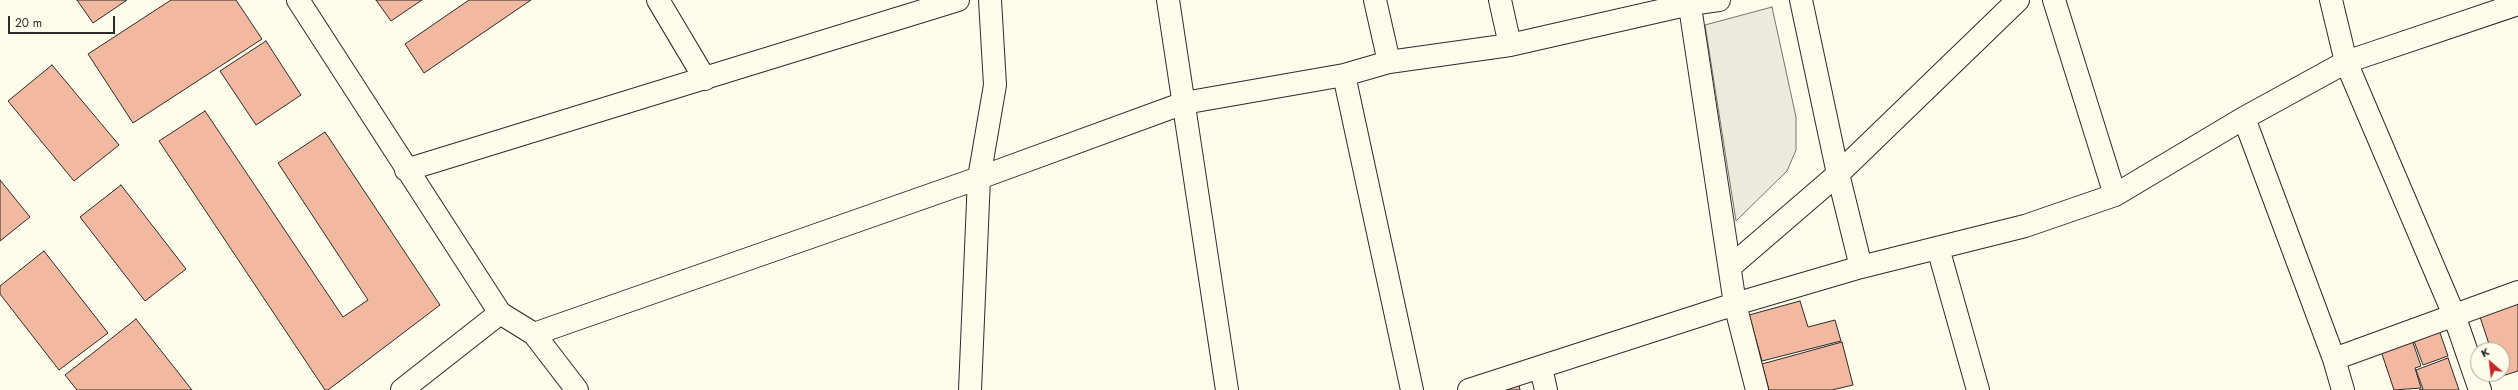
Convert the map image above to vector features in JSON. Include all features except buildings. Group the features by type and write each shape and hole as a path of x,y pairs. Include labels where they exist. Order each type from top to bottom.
{"street":[{"path":"298,0 406,170 500,313 534,334 578,390"},
{"path":"658,0 704,79"},
{"path":"406,170 958,0"},
{"path":"970,390 979,178 994,85 990,0"},
{"path":"1168,0 1227,390"},
{"path":"1375,0 1389,62"},
{"path":"1500,0 1510,44"},
{"path":"534,334 979,178 1184,103 1344,75 1389,62 1510,44 1690,2 1719,0"},
{"path":"1801,0 1838,174 1861,266"},
{"path":"1730,267 1838,174 2018,0"},
{"path":"2054,0 2115,194"},
{"path":"2330,0 2346,62 2454,314 2480,390"},
{"path":"1690,2 1735,304 1757,390"},
{"path":"1468,390 1541,368 1735,304 1861,266 2025,226 2115,194 2244,118 2346,62 2518,4"},
{"path":"1344,75 1412,390"},
{"path":"2244,118 2334,359 2343,390"},
{"path":"1938,248 1978,390"},
{"path":"2334,359 2454,314 2518,292"},
{"path":"402,390 500,313"},
{"path":"1541,368 1546,390"}],"shaded area":[{"path":"1772,7 1796,117 1796,150 1787,171 1736,221 1705,25"}]}
